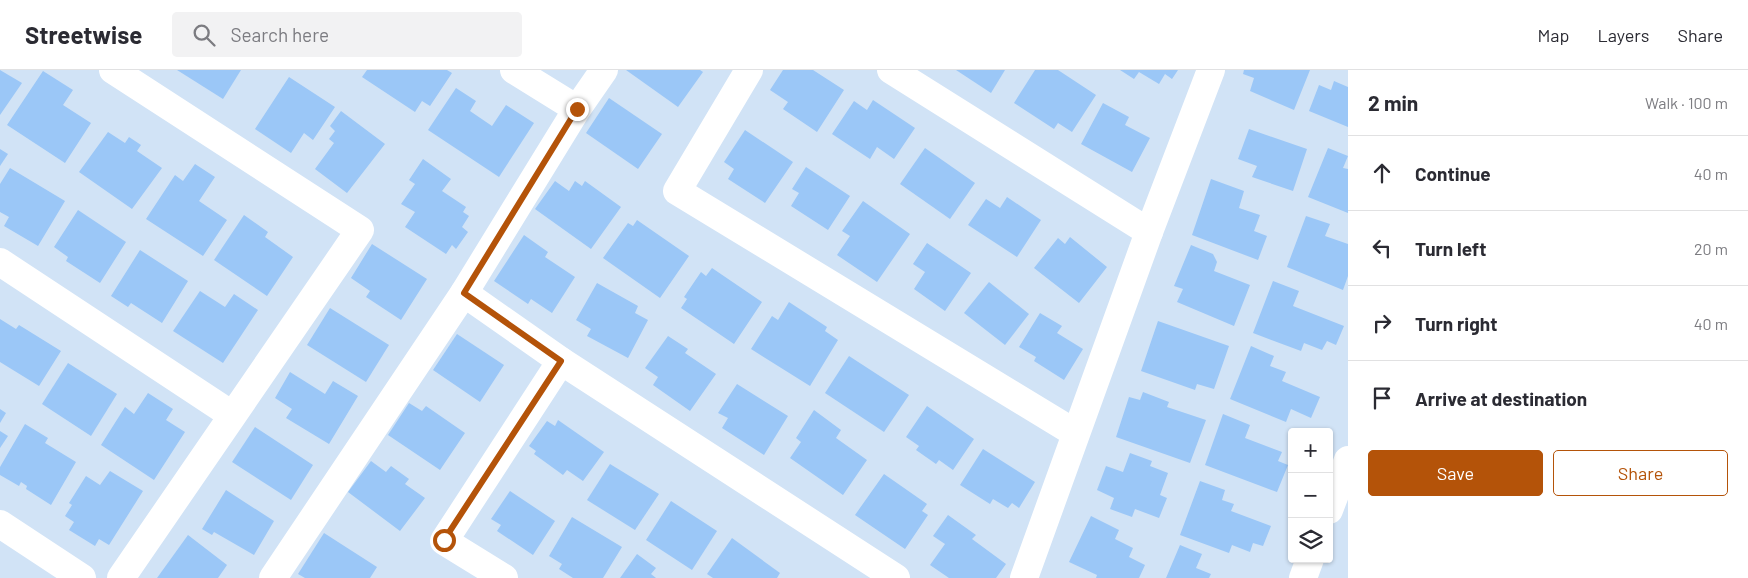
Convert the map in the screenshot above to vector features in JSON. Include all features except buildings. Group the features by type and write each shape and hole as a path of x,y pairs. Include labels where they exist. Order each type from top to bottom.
{"street":[{"path":"113,70 360,230 121,578"},
{"path":"514,70 577,109"},
{"path":"273,578 464,293 577,109 604,70"},
{"path":"749,70 677,191 1075,433"},
{"path":"891,70 1149,232"},
{"path":"1024,578 1075,433 1211,70"},
{"path":"0,262 232,415"},
{"path":"464,293 561,361 896,578"},
{"path":"504,578 444,540 561,361"},
{"path":"1333,499 1348,460"},
{"path":"0,524 82,578"},
{"path":"1303,578 1309,563"}],"route":[{"path":"444,540 561,361 464,293 577,109"}]}
